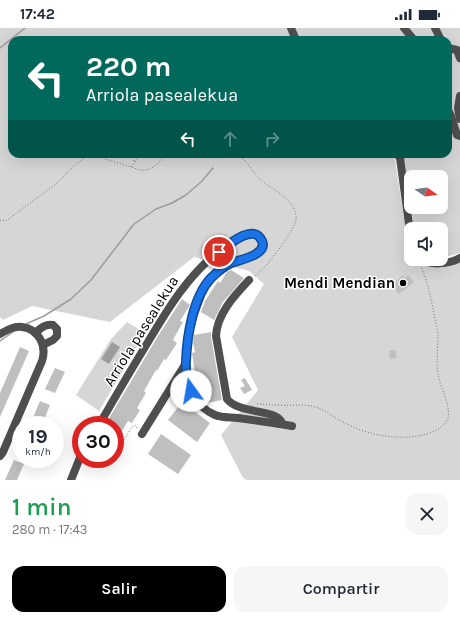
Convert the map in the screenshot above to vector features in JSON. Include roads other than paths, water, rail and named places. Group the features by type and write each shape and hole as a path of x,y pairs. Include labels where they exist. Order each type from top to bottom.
{"street":[{"path":"404,28 411,36"},
{"path":"452,49 457,50 460,58"},
{"path":"460,96 458,108 460,119"},
{"path":"452,119 457,135 460,136"},
{"path":"400,158 409,222"},
{"name":"Arriola pasealekua","path":"104,416 178,294 198,270 219,252 244,235 255,234 260,238 263,244 262,248 258,252 226,266 216,274 206,284 196,306 191,324 186,363 188,382 196,401 215,415 226,418 292,426"},
{"path":"448,261 460,258"},
{"path":"249,280 232,298 216,328 216,336 227,399 229,402 246,410 269,414 279,418 281,421 280,424"},
{"path":"35,333 43,326 48,324 53,325 56,329 57,336 54,340 43,345"},
{"path":"0,334 12,328 21,327 30,330 39,336 44,351 42,361 0,456"},
{"name":"Arriola pasealekua","path":"140,432 186,363"},
{"path":"71,480 76,468"}],"waterway":[{"path":"15,36 25,28"},
{"path":"0,48 8,42"},
{"path":"26,324 44,316 71,299 91,280 134,224 156,209 172,203 186,195 201,182 213,168"},
{"path":"0,341 13,332"}],"place":[{"name":"Mendi Mendian","path":"403,283"}]}
